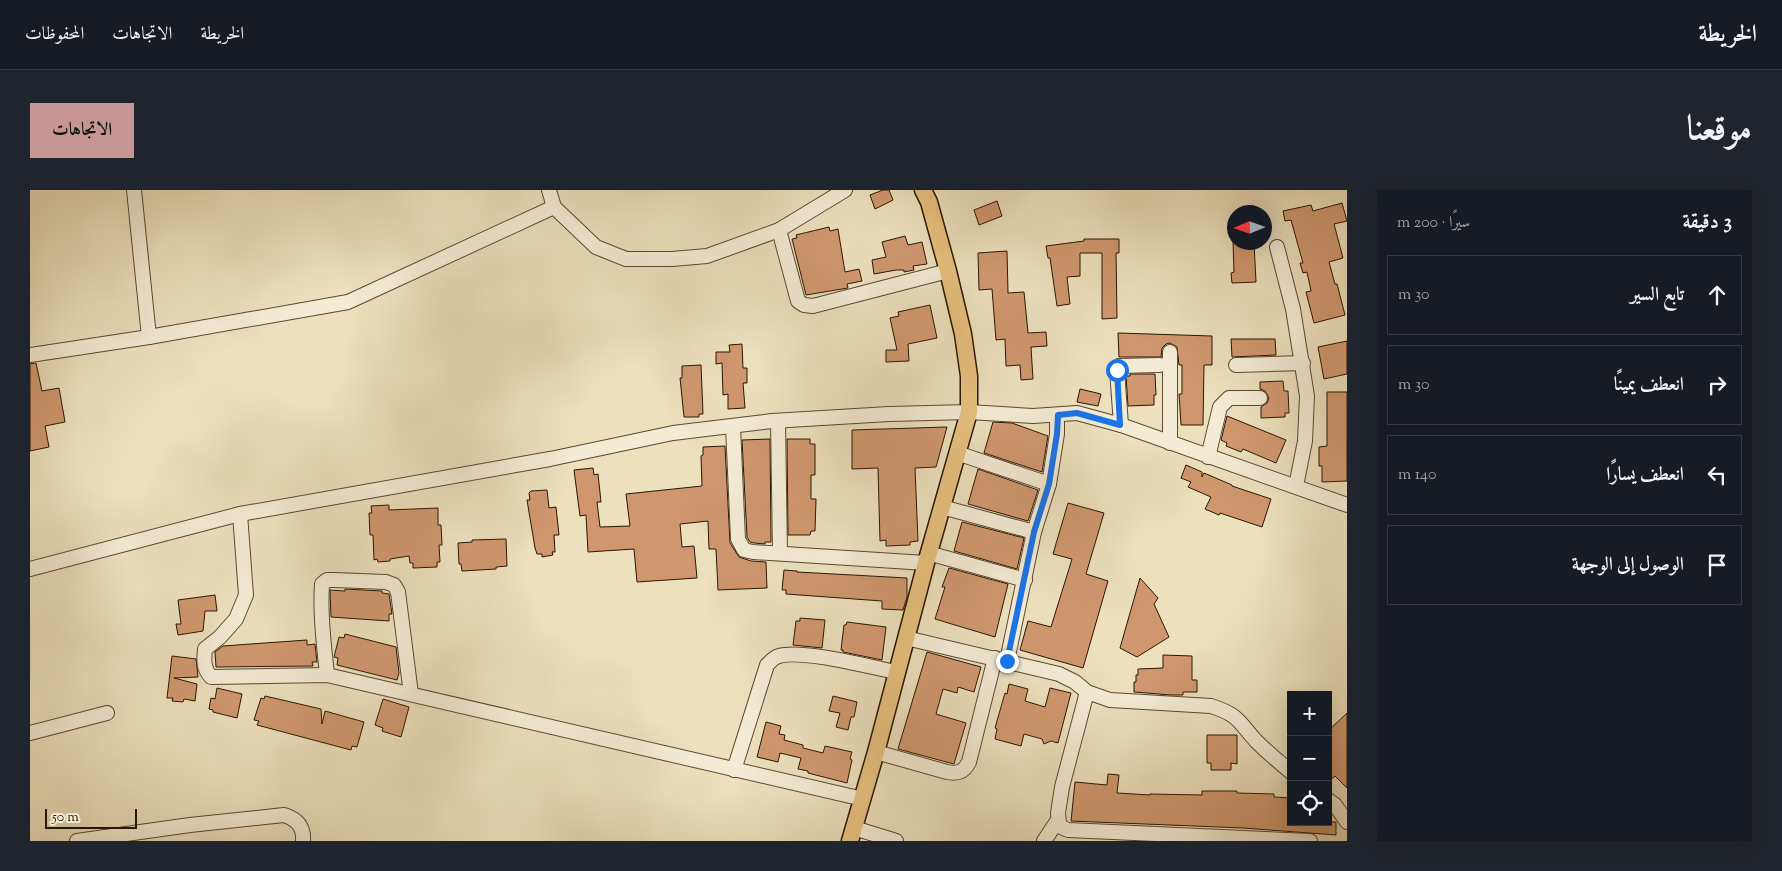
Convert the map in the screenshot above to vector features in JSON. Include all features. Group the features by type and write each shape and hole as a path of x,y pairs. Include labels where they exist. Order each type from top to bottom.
{"main road":[{"path":"852,835 927,558 969,412 968,376 963,334 929,202 923,190"}],"street":[{"path":"134,190 149,337"},
{"path":"549,190 554,206 596,247 626,259 672,259 707,256 779,230 845,190"},
{"path":"30,355 149,337 348,302 554,206"},
{"path":"779,230 798,301 804,305 813,306 948,271"},
{"path":"1277,247 1293,309 1308,396 1305,441 1296,486"},
{"path":"1170,352 1170,443"},
{"path":"1236,365 1303,363"},
{"path":"1120,425 1117,370 1120,366 1160,365"},
{"path":"1208,457 1220,407 1229,398 1260,398"},
{"path":"30,569 240,514 550,459 674,433 778,421 898,413 969,412 1033,416 1077,413 1120,425 1347,505"},
{"path":"876,752 954,773 966,769 970,762 1025,580 1034,532 1049,484 1058,415"},
{"path":"778,421 780,554"},
{"path":"733,426 738,539 744,550 780,554 927,558 1025,580"},
{"path":"957,453 1049,484"},
{"path":"942,506 1034,532"},
{"path":"240,514 246,595 236,619 206,649 204,664 206,672 211,677 327,676 863,799"},
{"path":"327,676 322,636 322,584 327,580 386,582 394,585 398,592 411,694"},
{"path":"906,638 1059,674 1075,682 1087,692 1110,700 1211,706 1224,710 1232,714 1243,724 1264,749 1287,769"},
{"path":"734,770 767,666 778,656 788,654 820,657 896,672"},
{"path":"1044,841 1058,820 1062,787 1087,692"},
{"path":"30,733 107,713"},
{"path":"1332,802 1347,820"},
{"path":"78,841 284,816 292,818 299,823 303,831 303,841"},
{"path":"1058,820 1061,827 1068,830 1310,841"},
{"path":"852,835 896,841"}],"building":[{"path":"883,190 889,190 893,200 875,209 870,195"},
{"path":"997,201 1002,216 979,225 974,210"},
{"path":"1342,203 1347,221 1334,224 1343,258 1329,262 1345,315 1314,323 1306,292 1311,291 1307,272 1303,273 1300,263 1303,263 1291,220 1285,221 1283,211 1311,205 1313,211"},
{"path":"829,227 830,231 838,229 845,272 859,269 862,281 847,284 848,288 806,295 792,239 797,238 796,235"},
{"path":"905,236 908,245 922,242 927,264 913,266 914,270 904,272 904,270 896,270 874,274 872,260 886,257 882,242"},
{"path":"1084,239 1119,239 1119,253 1116,253 1117,318 1102,319 1102,253 1080,253 1080,276 1067,277 1070,304 1057,306 1050,258 1048,258 1046,246 1084,241"},
{"path":"1233,250 1254,250 1256,282 1232,283 1231,273 1234,272"},
{"path":"1007,251 1008,293 1024,292 1028,333 1046,332 1047,346 1031,347 1033,379 1021,380 1020,365 1006,366 1005,339 996,340 992,289 979,290 978,253"},
{"path":"930,305 937,338 908,344 909,361 886,362 886,350 897,350 890,318 899,316 898,312"},
{"path":"1118,333 1212,336 1212,365 1204,365 1203,425 1181,425 1179,394 1182,394 1182,365 1179,365 1177,347 1170,343 1166,344 1162,348 1161,357 1119,357"},
{"path":"1231,339 1275,339 1276,355 1232,357"},
{"path":"1347,341 1347,374 1324,379 1318,347"},
{"path":"742,344 743,368 747,368 747,383 743,383 745,408 728,409 728,394 723,395 722,363 716,364 716,352 730,352 729,345"},
{"path":"36,363 42,391 59,388 65,422 45,426 49,447 30,451 30,364"},
{"path":"701,365 703,414 699,414 699,417 684,417 680,378 682,378 682,366"},
{"path":"1130,374 1155,374 1156,395 1154,395 1154,405 1128,406 1126,376 1130,376"},
{"path":"1283,381 1284,391 1288,391 1289,413 1285,413 1285,417 1261,418 1261,407 1267,403 1269,398 1265,391 1260,389 1260,382"},
{"path":"1080,389 1101,394 1098,406 1077,402"},
{"path":"1327,392 1347,392 1347,481 1322,482 1322,466 1319,466 1319,447 1327,446"},
{"path":"1227,416 1286,440 1276,463 1243,449 1241,452 1226,446 1227,443 1221,440"},
{"path":"993,422 1012,423 1048,436 1042,472 984,453"},
{"path":"947,427 936,467 915,468 918,541 910,542 910,545 886,546 886,540 880,541 878,468 852,469 852,430"},
{"path":"770,439 771,542 765,542 765,544 754,543 750,542 747,537 742,440"},
{"path":"787,439 810,439 810,444 815,444 815,475 811,475 811,499 816,499 815,531 811,531 810,535 788,535"},
{"path":"725,446 730,543 739,557 751,561 766,562 767,588 718,590 716,549 709,549 708,521 680,524 682,547 694,546 697,578 637,582 634,549 588,552 586,515 580,516 574,470 593,468 594,475 598,474 601,502 597,502 600,527 630,526 626,494 702,486 701,456 703,455 703,447"},
{"path":"1186,465 1202,472 1202,477 1204,473 1232,486 1271,499 1262,527 1220,513 1219,515 1205,509 1211,497 1188,487 1191,482 1181,478"},
{"path":"978,469 1038,490 1028,521 968,504"},
{"path":"547,490 549,508 556,507 559,535 554,535 555,552 552,552 553,555 542,557 542,554 537,554 535,548 527,500 530,500 529,493 531,491"},
{"path":"1068,503 1104,513 1086,574 1108,581 1083,668 1020,650 1028,621 1051,627 1072,559 1053,554"},
{"path":"389,505 389,510 438,508 438,525 441,525 442,545 439,545 440,562 437,562 437,567 413,568 413,563 410,563 409,556 390,559 390,561 378,562 377,559 374,560 373,535 370,535 369,513 372,513 371,506"},
{"path":"962,522 1024,538 1017,569 954,551"},
{"path":"506,539 507,566 496,567 496,569 462,571 461,564 459,564 458,543 472,542 472,540"},
{"path":"949,568 1008,584 995,637 935,619 945,587 942,587"},
{"path":"784,570 907,578 907,597 903,610 882,609 882,601 786,594 786,590 782,590"},
{"path":"1140,578 1158,598 1154,604 1169,637 1137,657 1120,648"},
{"path":"345,589 382,591 382,593 389,594 392,614 389,614 389,621 331,617 330,590 345,591"},
{"path":"215,595 217,611 205,611 203,631 178,635 176,624 181,624 178,600"},
{"path":"800,618 825,620 822,648 793,645 796,621 800,621"},
{"path":"847,622 886,627 882,660 841,650 844,625"},
{"path":"345,634 396,647 399,673 397,680 337,665 338,658 334,657 339,637 344,638"},
{"path":"307,640 307,645 315,644 317,662 312,662 313,666 216,667 215,652 223,646"},
{"path":"927,652 981,667 974,692 958,687 957,693 943,689 936,714 966,723 954,764 898,749"},
{"path":"1163,655 1192,656 1192,680 1197,680 1197,692 1183,692 1183,695 1171,695 1134,692 1134,682 1136,682 1138,669 1163,668"},
{"path":"172,656 196,659 198,677 174,678 197,684 195,701 184,699 183,702 172,701 173,698 167,698"},
{"path":"1009,684 1028,689 1025,701 1045,707 1050,688 1071,693 1058,743 1051,741 1044,744 1042,739 1024,734 1021,746 995,739 997,729 995,728"},
{"path":"217,688 242,694 237,718 213,712 213,710 209,709 211,698 215,699"},
{"path":"265,696 321,709 322,724 325,711 364,722 357,747 352,746 351,750 257,725 259,721 254,720 261,698 264,699"},
{"path":"833,696 857,702 854,717 851,717 848,730 836,727 840,713 829,711"},
{"path":"383,699 409,707 401,737 382,731 383,728 375,725"},
{"path":"1347,713 1347,788 1335,776 1332,779 1332,727"},
{"path":"766,722 781,726 779,734 785,735 784,740 803,745 803,748 823,753 825,746 852,752 847,783 798,769 801,758 780,753 778,762 757,757"},
{"path":"1207,735 1237,735 1237,764 1231,763 1231,770 1211,770 1211,763 1207,763"},
{"path":"1108,774 1119,775 1117,793 1202,795 1202,791 1237,791 1237,793 1274,794 1274,797 1287,798 1287,826 1332,826 1332,822 1336,822 1336,835 1243,828 1071,821 1075,782 1107,785"}],"route":[{"path":"1007,661 1034,532 1049,484 1055,452 1058,415 1077,413 1120,425 1117,370"}]}
